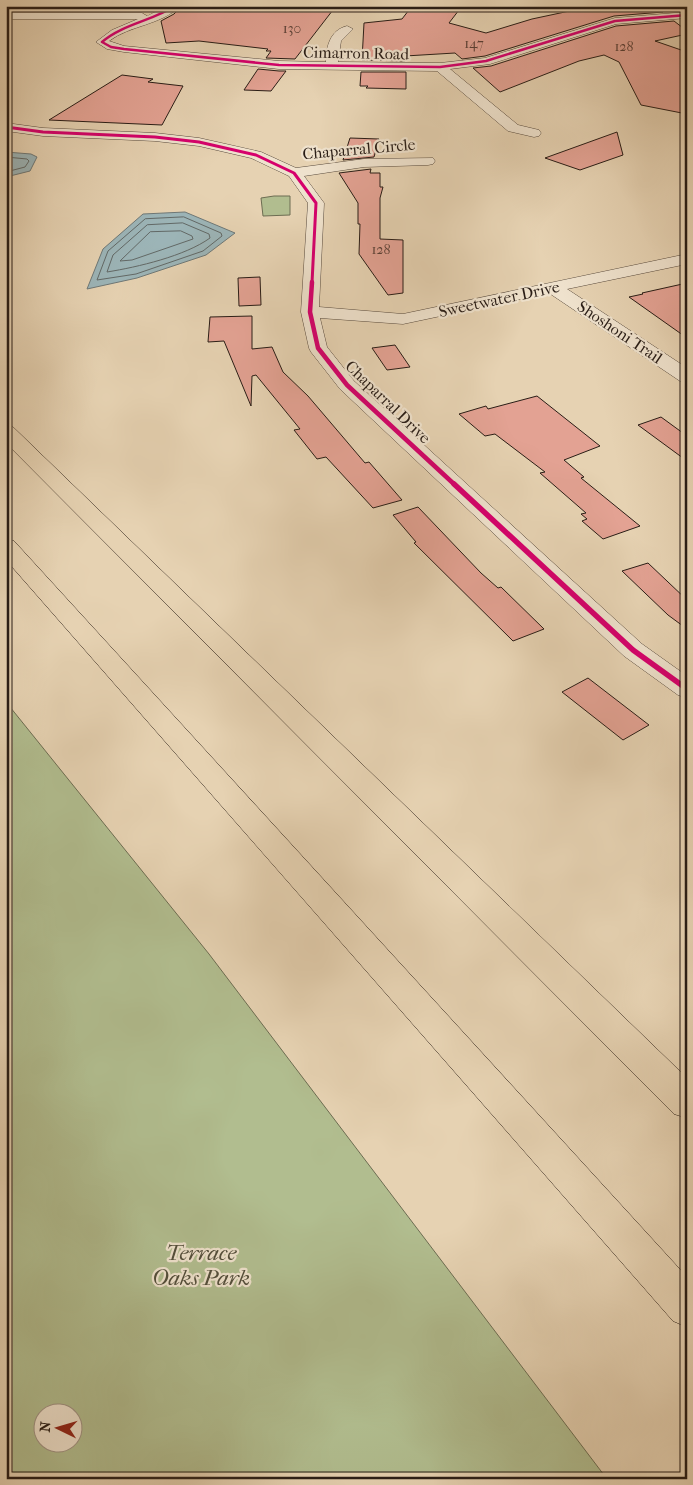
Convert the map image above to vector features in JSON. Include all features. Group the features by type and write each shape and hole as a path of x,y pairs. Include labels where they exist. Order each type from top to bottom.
{"highway":[{"path":"6,431 687,1102"},
{"path":"6,546 687,1307"}],"street":[{"name":"Cimarron Road","path":"175,6 157,16 114,34 102,42 111,47 137,51 279,65 440,67 486,61 615,21 687,15"},
{"path":"6,16 157,16"},
{"path":"332,67 332,45 339,34 347,29"},
{"path":"440,67 513,128 534,133"},
{"name":"Chaparral Drive","path":"6,126 43,132 155,137 199,142 256,155 294,173 316,203 310,312 318,348 347,386 633,650 687,689"},
{"name":"Chaparral Circle","path":"294,173 364,163 428,161"},
{"name":"Sweetwater Drive","path":"310,312 403,319 687,259"},
{"name":"Shoshoni Trail","path":"553,288 687,377"}],"green space":[{"path":"290,196 290,215 263,216 261,198"},
{"name":"Terrace Oaks Park","path":"6,702 209,954 607,1479 6,1479"}],"water":[{"path":"6,152 31,154 37,157 30,171 6,177"},
{"path":"185,212 235,233 206,255 137,278 87,289 103,249 143,214"}],"building":[{"path":"182,6 336,6 295,59 266,58 271,51 266,51 268,49 199,41 166,43 161,21 174,14"},
{"path":"412,6 438,6 436,8 459,10 449,23 486,33 532,19 593,6 656,6 663,12 614,16 485,56 462,59 455,53 405,56 405,61 362,60 364,23 402,19"},
{"path":"674,21 687,31 687,34 655,41 687,52 687,114 641,105 619,62 604,55 579,61 500,92 473,68 491,66 616,26"},
{"path":"258,69 286,71 271,91 244,90"},
{"path":"361,72 406,72 406,89 366,88 368,86 360,86"},
{"path":"122,75 153,79 148,82 183,86 162,125 49,120"},
{"path":"617,132 623,155 580,170 545,158"},
{"path":"350,138 379,139 374,157 343,160"},
{"path":"371,169 370,173 380,173 380,187 383,187 380,198 380,239 403,240 403,293 388,295 359,254 360,224 358,224 358,203 339,173"},
{"path":"260,277 261,305 239,306 238,278"},
{"path":"687,283 687,338 629,297 642,293"},
{"path":"252,316 252,349 272,347 283,372 308,396 365,463 369,462 402,500 373,508 326,457 317,459 294,430 300,429 256,375 252,376 251,406 224,341 208,342 210,317"},
{"path":"395,345 410,367 387,370 372,348"},
{"path":"537,396 600,446 564,460 584,477 581,478 640,526 603,539 582,521 587,519 581,514 586,513 540,473 545,472 495,434 485,436 459,414 486,406 488,409"},
{"path":"661,417 687,436 687,461 638,425"},
{"path":"418,507 481,573 498,588 501,587 544,629 513,641 414,543 416,542 393,515"},
{"path":"648,563 687,600 687,629 668,615 622,571"},
{"path":"588,678 649,725 623,740 562,692"}],"cycle path":[{"path":"175,6 116,32 102,42 111,47 124,49 279,65 440,67 486,61 615,21 687,15"},
{"path":"6,127 43,132 155,137 199,142 256,155 294,173 316,203 310,312 318,348 347,385 633,650 687,689"}]}
